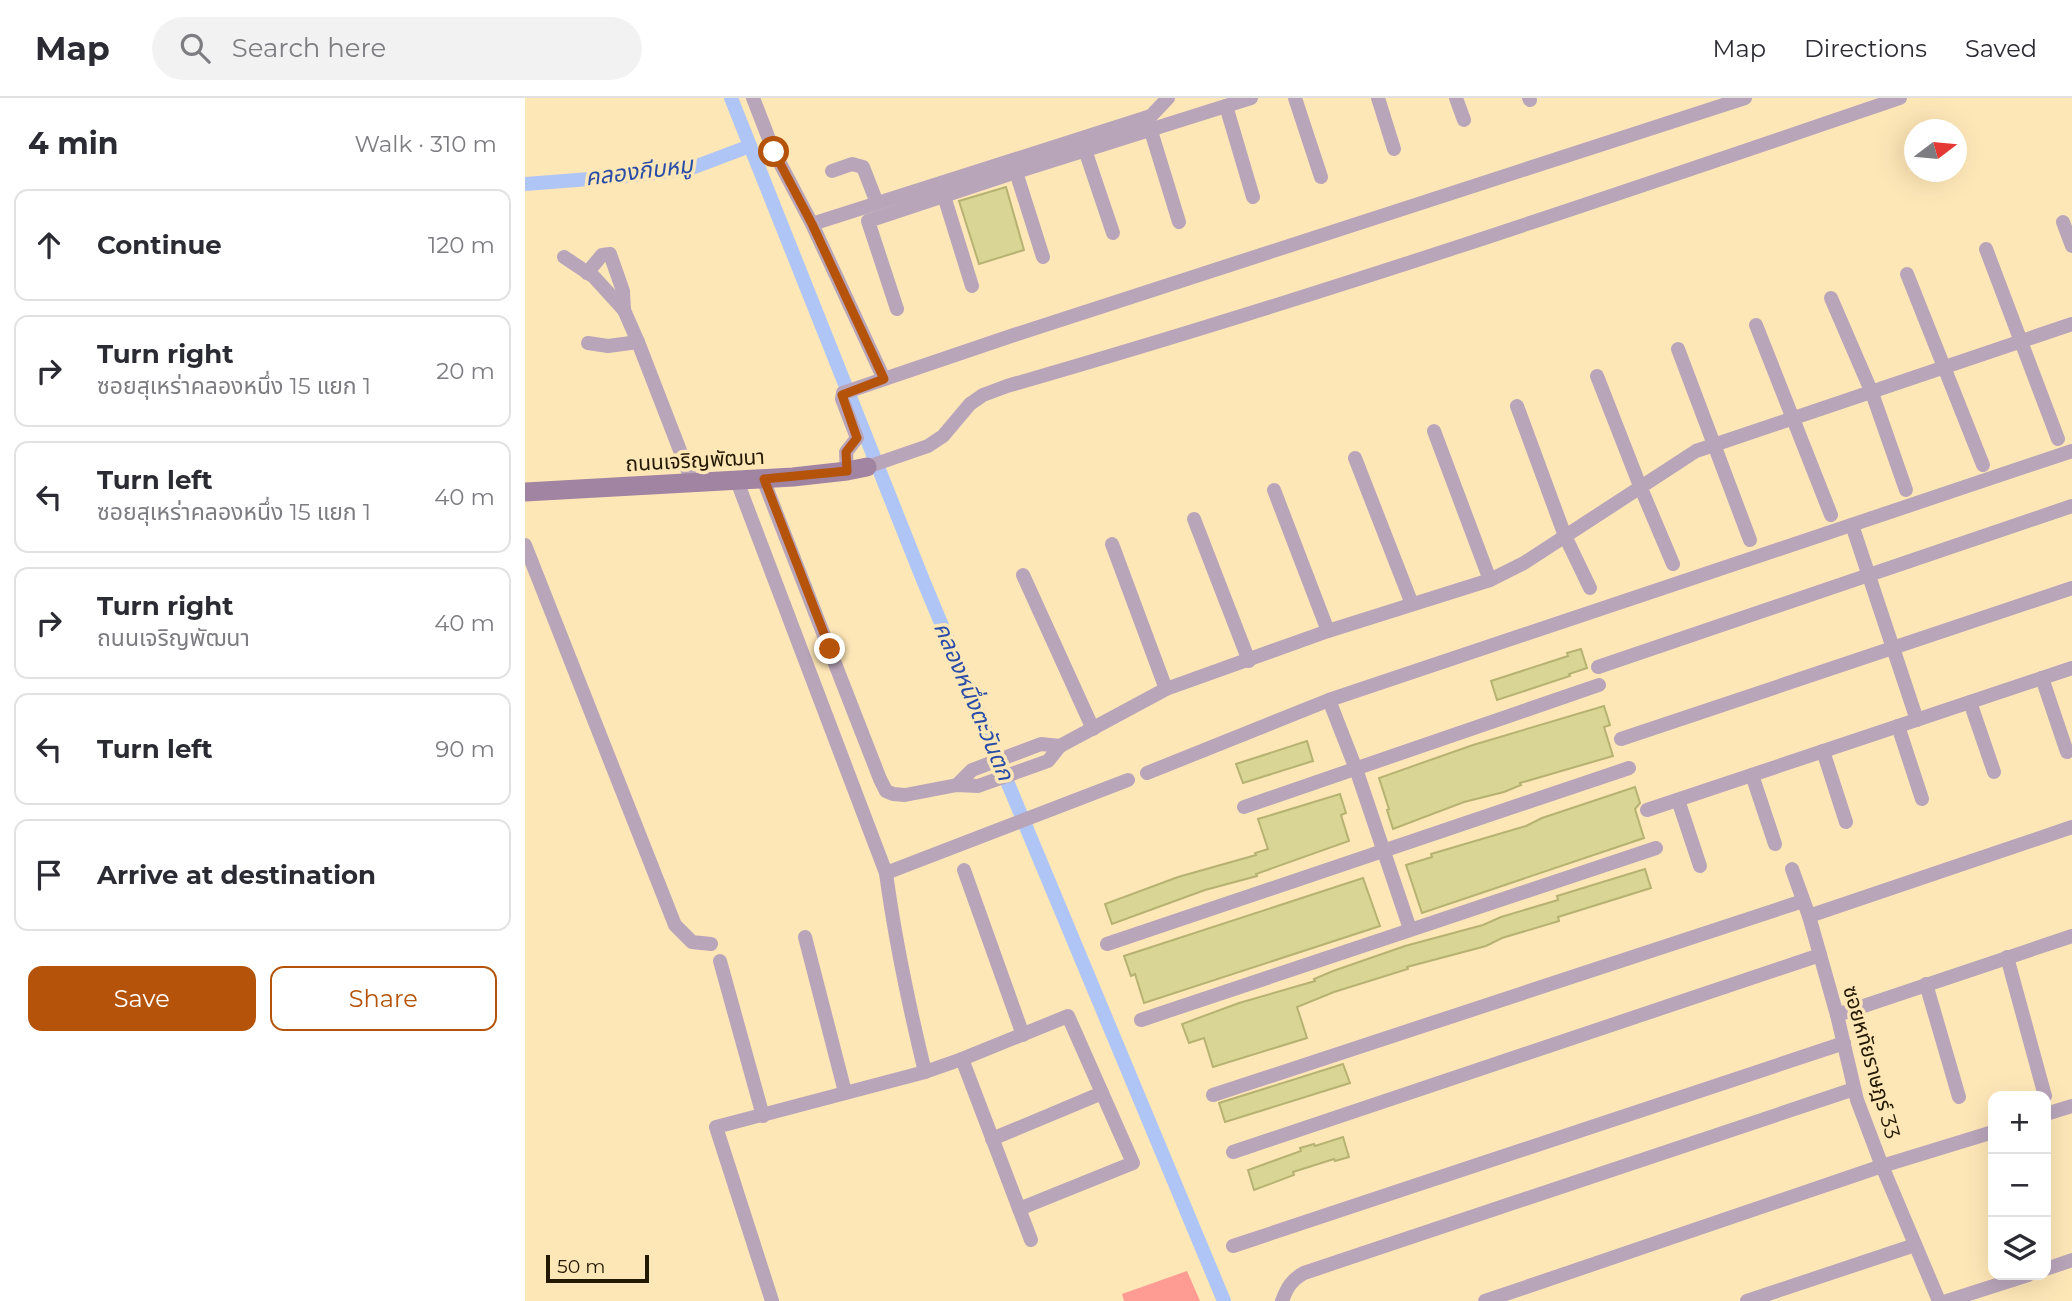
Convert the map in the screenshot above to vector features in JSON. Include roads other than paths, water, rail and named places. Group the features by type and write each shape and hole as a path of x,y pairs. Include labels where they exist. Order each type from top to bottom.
{"street":[{"path":"753,98 774,152 812,224 880,381"},
{"path":"812,224 1151,116 1168,98"},
{"path":"897,309 868,221 1251,98"},
{"path":"1294,98 1321,177"},
{"path":"1378,98 1394,149"},
{"path":"1456,98 1464,120"},
{"path":"847,471 846,452 857,438 842,398 843,393 1745,98"},
{"path":"867,467 928,446 943,436 970,404 983,395 1007,386 1462,246 1899,98"},
{"path":"1226,106 1253,197"},
{"path":"1151,131 1179,222"},
{"path":"1085,150 1113,233"},
{"path":"832,171 852,164 863,167 877,203"},
{"path":"1016,172 1043,257"},
{"path":"944,196 971,286"},
{"path":"2063,222 2072,246"},
{"path":"1986,249 2058,439"},
{"path":"587,272 602,255 610,254 623,291 624,310"},
{"path":"564,257 587,272 624,310 693,484"},
{"path":"1907,274 1983,465"},
{"path":"1831,298 1872,393 1906,490"},
{"path":"764,479 886,791 905,795 957,785 978,786 1048,761 1060,746 1166,689 1328,631 1490,580 1524,563 1696,451 2072,324"},
{"path":"1756,325 1831,515"},
{"path":"588,342 608,346 638,342"},
{"path":"1678,349 1750,540"},
{"path":"1597,376 1673,564"},
{"path":"1517,406 1565,536 1590,588"},
{"path":"1434,431 1490,580"},
{"path":"1147,774 1329,700 2072,451"},
{"path":"1355,458 1412,604"},
{"name":"ถนนเจริญพัฒนา","path":"525,492 737,481 867,467"},
{"path":"737,481 886,873 903,981 925,1072"},
{"path":"1274,490 1328,631"},
{"path":"1598,667 2072,506"},
{"path":"1194,519 1249,661"},
{"path":"1852,525 1917,720"},
{"path":"1112,544 1166,689"},
{"path":"525,545 675,925 692,942 711,944"},
{"path":"1023,575 1093,729"},
{"path":"1621,739 2072,588"},
{"path":"1647,810 2072,668"},
{"path":"2042,678 2067,752"},
{"path":"1244,807 1599,685"},
{"path":"1329,700 1356,769 1410,929"},
{"path":"1970,702 1994,772"},
{"path":"1898,726 1922,799"},
{"path":"957,785 972,770 1041,744 1060,746"},
{"path":"1823,751 1846,822"},
{"path":"1107,944 1629,768"},
{"path":"1752,775 1775,844"},
{"path":"886,873 1128,780"},
{"path":"1678,800 1700,866"},
{"path":"1809,916 2072,827"},
{"path":"1141,1020 1656,848"},
{"name":"ซอยหทัยราษฎร์ 33","path":"1792,869 1809,916 1845,1043 1854,1089 1882,1167 1939,1301"},
{"path":"964,870 1023,1034"},
{"path":"1213,1095 1803,901"},
{"path":"1837,1015 2072,936"},
{"path":"804,937 845,1092"},
{"path":"1233,1152 1820,955"},
{"path":"2007,957 2044,1091"},
{"path":"720,961 763,1116"},
{"path":"1926,984 1959,1097"},
{"path":"772,1301 716,1127 925,1072 1067,1016 1133,1163 1019,1209"},
{"path":"1233,1246 1845,1043"},
{"path":"962,1059 1031,1240"},
{"path":"1282,1301 1293,1279 1304,1273 1854,1089"},
{"path":"992,1139 1102,1093"},
{"path":"2051,1112 2072,1105"},
{"path":"1485,1301 1988,1134"},
{"path":"1747,1301 1915,1245"},
{"path":"2051,1267 2072,1260"},
{"path":"1947,1301 2012,1280"}],"waterway":[{"name":"คลองหนึ่งตะวันตก","path":"731,98 923,580 1224,1301"},
{"name":"คลองกีบหมู","path":"525,184 689,169 750,146"}]}
